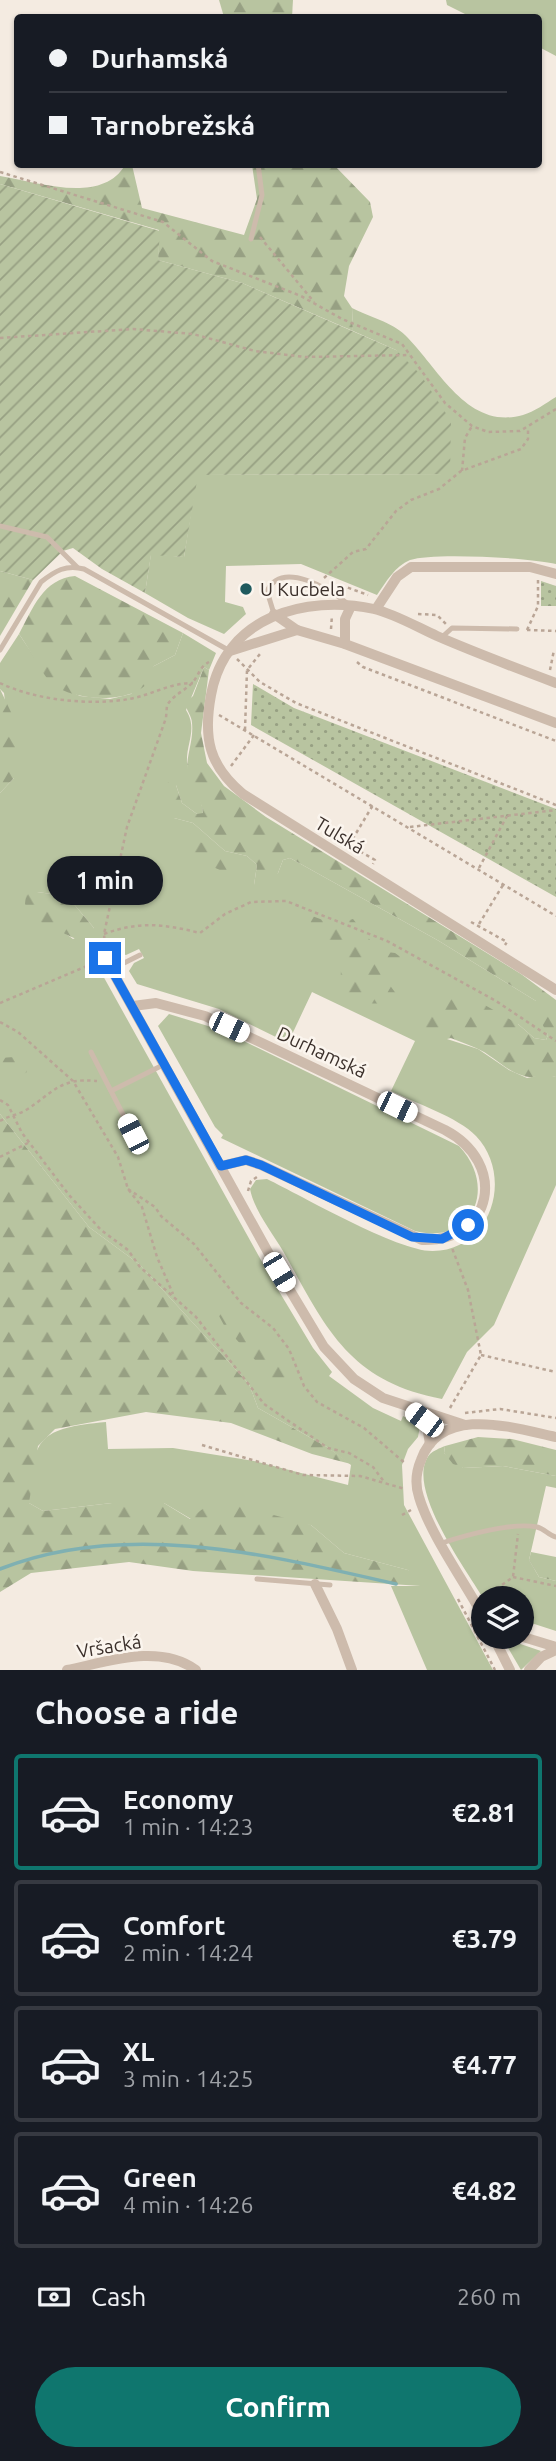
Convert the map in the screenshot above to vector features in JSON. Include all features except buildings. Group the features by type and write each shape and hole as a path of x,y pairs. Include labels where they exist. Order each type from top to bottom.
{"street":[{"path":"376,610 397,577 411,567 530,567 556,574"},
{"name":"Tulská","path":"556,683 376,610 351,606 308,606 274,614 249,628 230,651 215,681 209,709 212,755 226,780 269,812 556,990"},
{"path":"348,649 345,619 351,606"},
{"path":"274,614 297,630 556,723"},
{"path":"230,651 297,630"},
{"path":"105,958 324,1348 355,1379 383,1398 409,1409 445,1416 465,1425"},
{"name":"Durhamská","path":"133,1006 156,1003 205,1016 446,1130 473,1149 483,1167 485,1188 480,1209 460,1231 442,1239 422,1240 261,1165 246,1160 221,1166"},
{"path":"409,1409 427,1426 430,1444"},
{"path":"471,1595 418,1493 419,1466 430,1444 451,1429 465,1425 499,1425 556,1437"},
{"path":"315,1584 338,1629 352,1670"},
{"path":"534,1641 556,1648"},
{"path":"529,1670 541,1657 556,1648"},
{"path":"500,1649 510,1670"},
{"name":"Vršacká","path":"67,1670 150,1656 170,1658 196,1670"}],"lane":[{"path":"251,239 262,195 259,168"},
{"path":"0,526 47,537 77,567 230,651"},
{"path":"0,650 41,583 59,570 77,567"},
{"name":"Tulská","path":"274,614 267,591 277,580 293,577 336,594 351,606"},
{"path":"441,638 450,629 517,629"},
{"path":"112,969 140,954"},
{"path":"91,1052 133,1134"},
{"path":"111,1091 165,1064"},
{"path":"442,1543 518,1527 541,1527 556,1537"},
{"path":"257,1579 330,1585"}],"path":[{"path":"0,172 163,222 212,261 390,338 412,355 445,403 472,425 502,433 528,428 556,409"},
{"path":"255,225 261,240 316,304"},
{"path":"0,338 133,329 193,334 255,351 305,357 412,355"},
{"path":"462,471 466,435 472,425"},
{"path":"317,585 353,552 366,550 400,508 439,489 462,471 521,449 528,439 528,428"},
{"path":"527,630 538,606 538,577"},
{"path":"336,594 346,587 373,597"},
{"path":"331,633 332,612"},
{"path":"412,613 437,615 450,629"},
{"path":"517,629 556,631"},
{"path":"245,730 247,670 265,647"},
{"path":"348,649 363,667 556,741"},
{"path":"551,670 555,650"},
{"path":"230,651 247,670 276,693 296,703 556,805"},
{"path":"0,1003 105,958 104,934 127,827 166,718 167,705 173,696 193,683 200,667 210,662"},
{"path":"0,683 22,694 83,703 131,699 174,683 193,683"},
{"path":"209,709 556,916"},
{"path":"226,780 230,766 254,735"},
{"path":"349,845 373,805"},
{"path":"410,828 556,810"},
{"path":"478,869 507,816"},
{"path":"342,841 375,860"},
{"path":"479,924 503,884"},
{"path":"104,934 131,924 177,927 200,933 225,914 251,902 286,901 341,925 356,927 401,949 496,1001 556,1041"},
{"path":"472,920 507,942"},
{"path":"0,1022 18,1032 73,1081 118,1157 128,1189 142,1207 157,1257 174,1297"},
{"path":"0,1121 26,1110 54,1087 73,1081 107,1082"},
{"path":"0,1100 8,1105 29,1142 69,1195 101,1230 128,1250 140,1267 196,1317 264,1404 328,1448 349,1453 373,1467 385,1483"},
{"path":"0,1157 29,1142"},
{"path":"248,1191 251,1181 259,1176"},
{"path":"128,1189 155,1207 161,1216 194,1244 241,1303 273,1328 289,1349 304,1386 317,1402 364,1428 406,1464"},
{"path":"451,1245 468,1290 481,1355 450,1409 454,1412"},
{"path":"481,1355 556,1372"},
{"path":"459,1414 500,1409 556,1418"},
{"path":"202,1445 303,1475 345,1474 418,1493"},
{"path":"401,1514 411,1510"},
{"path":"513,1577 518,1527"},
{"path":"500,1586 513,1577 556,1586"}],"green space":[{"path":"219,0 293,0 292,14 223,14"},
{"path":"446,0 556,0 556,56 542,49 542,14 465,14 447,5"},
{"path":"122,168 133,168 142,208 244,235 257,199 252,168 337,168 370,202 373,217 349,266 344,296 352,308 353,331 242,283 158,260 159,230 0,184 0,176 50,186 85,188 115,177"},
{"path":"0,184 160,231 158,260 242,283 396,350 420,374 451,421 450,474 198,475 184,557 151,555 145,593 102,569 73,548 63,551 33,580 0,571"},
{"path":"352,308 400,331 455,393 486,414 503,417 523,415 556,397 556,564 482,557 439,556 410,560 391,575 377,595 301,564 226,566 225,602 243,607 246,614 224,634 188,618 145,593 151,554 184,557 197,475 450,474 396,350 353,331"},
{"path":"0,571 33,580 0,636"},
{"path":"75,576 183,633 175,655 154,666 149,680 140,689 129,694 102,698 61,690 48,679 19,634 40,596 55,583"},
{"path":"541,581 556,586 556,606 541,606"},
{"path":"183,633 216,653 209,670 204,667 186,710 191,723 188,771 203,814 197,814 182,803 176,785 174,818 193,823 225,851 247,856 257,865 254,885 278,873 283,860 290,858 439,941 536,1001 548,1035 546,1040 534,1038 518,1024 447,1039 478,1049 509,1070 527,1078 545,1074 556,1077 556,1185 494,1325 467,1352 442,1399 410,1391 384,1379 362,1365 343,1347 327,1327 259,1213 250,1189 256,1180 267,1179 375,1233 418,1249 433,1251 453,1247 470,1238 483,1225 491,1208 495,1190 494,1171 487,1152 468,1129 391,1091 415,1041 312,992 288,1043 219,1009 137,984 129,971 134,963 144,958 139,949 126,955 113,952 97,965 271,1278 313,1348 332,1372 329,1376 373,1408 401,1421 403,1416 420,1426 418,1437 408,1449 402,1465 404,1505 471,1629 471,1649 482,1649 493,1670 427,1670 391,1586 420,1586 408,1570 344,1553 311,1525 191,1519 164,1503 112,1503 43,1511 29,1503 30,1481 37,1450 53,1433 84,1424 106,1422 108,1449 173,1448 254,1461 348,1485 351,1465 327,1447 258,1408 249,1384 139,1264 89,1227 0,1114 0,793 14,778 4,693 0,689 0,663 19,634 52,683 80,696 110,699 131,694 154,666 175,655","holes":["37,892 67,896 94,928 73,939 54,925"]},
{"path":"204,667 209,670 201,733 207,763 224,786 266,817 521,974 556,1000 556,1077 528,1077 517,1074 482,1051 415,1023 415,1014 445,999 476,1000 518,1024 534,1038 546,1040 548,1035 535,1010 536,1001 439,941 290,858 283,860 278,873 265,890 258,889 254,885 257,865 247,856 225,851 193,823 174,818 162,803 163,786 169,782 176,785 182,803 197,814 203,813 201,803 188,778 192,723 185,703 193,696"},
{"path":"253,684 294,708 556,809 556,897 251,725"},
{"path":"0,689 18,727 14,778 0,793"},
{"path":"178,840 186,845 202,843 218,849 229,861 233,876 178,851 174,844"},
{"path":"37,892 67,896 94,928 91,936 83,941 35,921 25,904 26,894"},
{"path":"312,916 334,924 353,919 379,951 395,953 405,960 407,972 383,976 397,995 384,1003 376,1004 359,1000 346,991 341,983 341,967 318,944 315,928 308,919"},
{"path":"169,1014 221,1030 459,1146 471,1162 477,1179 478,1195 465,1222 452,1230 435,1233 415,1231 221,1138 223,1135 215,1127 158,1026"},
{"path":"14,1057 24,1062 27,1072 16,1079 0,1079 0,1058"},
{"path":"0,1114 89,1227 139,1264 249,1384 258,1408 327,1447 351,1464 312,1454 231,1423 146,1412 55,1429 38,1446 29,1503 43,1511 112,1503 164,1503 190,1519 205,1507 233,1504 311,1525 344,1553 408,1570 423,1579 421,1586 193,1571 129,1562 31,1573 0,1592"},
{"path":"220,1311 242,1317 262,1342 274,1347 284,1358 290,1372 284,1385 278,1385 225,1327 219,1316"},
{"path":"478,1437 512,1439 556,1450 556,1476 503,1466 463,1468 453,1464 444,1453 445,1446"},
{"path":"445,1446 444,1453 463,1468 503,1466 556,1476 556,1488 546,1486 529,1560 539,1577 556,1581 556,1631 534,1624 534,1586 476,1586 430,1506 424,1486 424,1468 430,1454"},
{"path":"531,1552 556,1557 556,1581 539,1577 529,1560"},
{"path":"509,1649 541,1651 521,1670"}],"waterway":[{"path":"0,1569 48,1554 97,1546 147,1544 248,1553 396,1584"}],"place":[{"name":"U Kucbela","path":"246,589"}],"route":[{"path":"105,958 221,1166 246,1160 261,1165 422,1240 452,1236 468,1225"}]}
